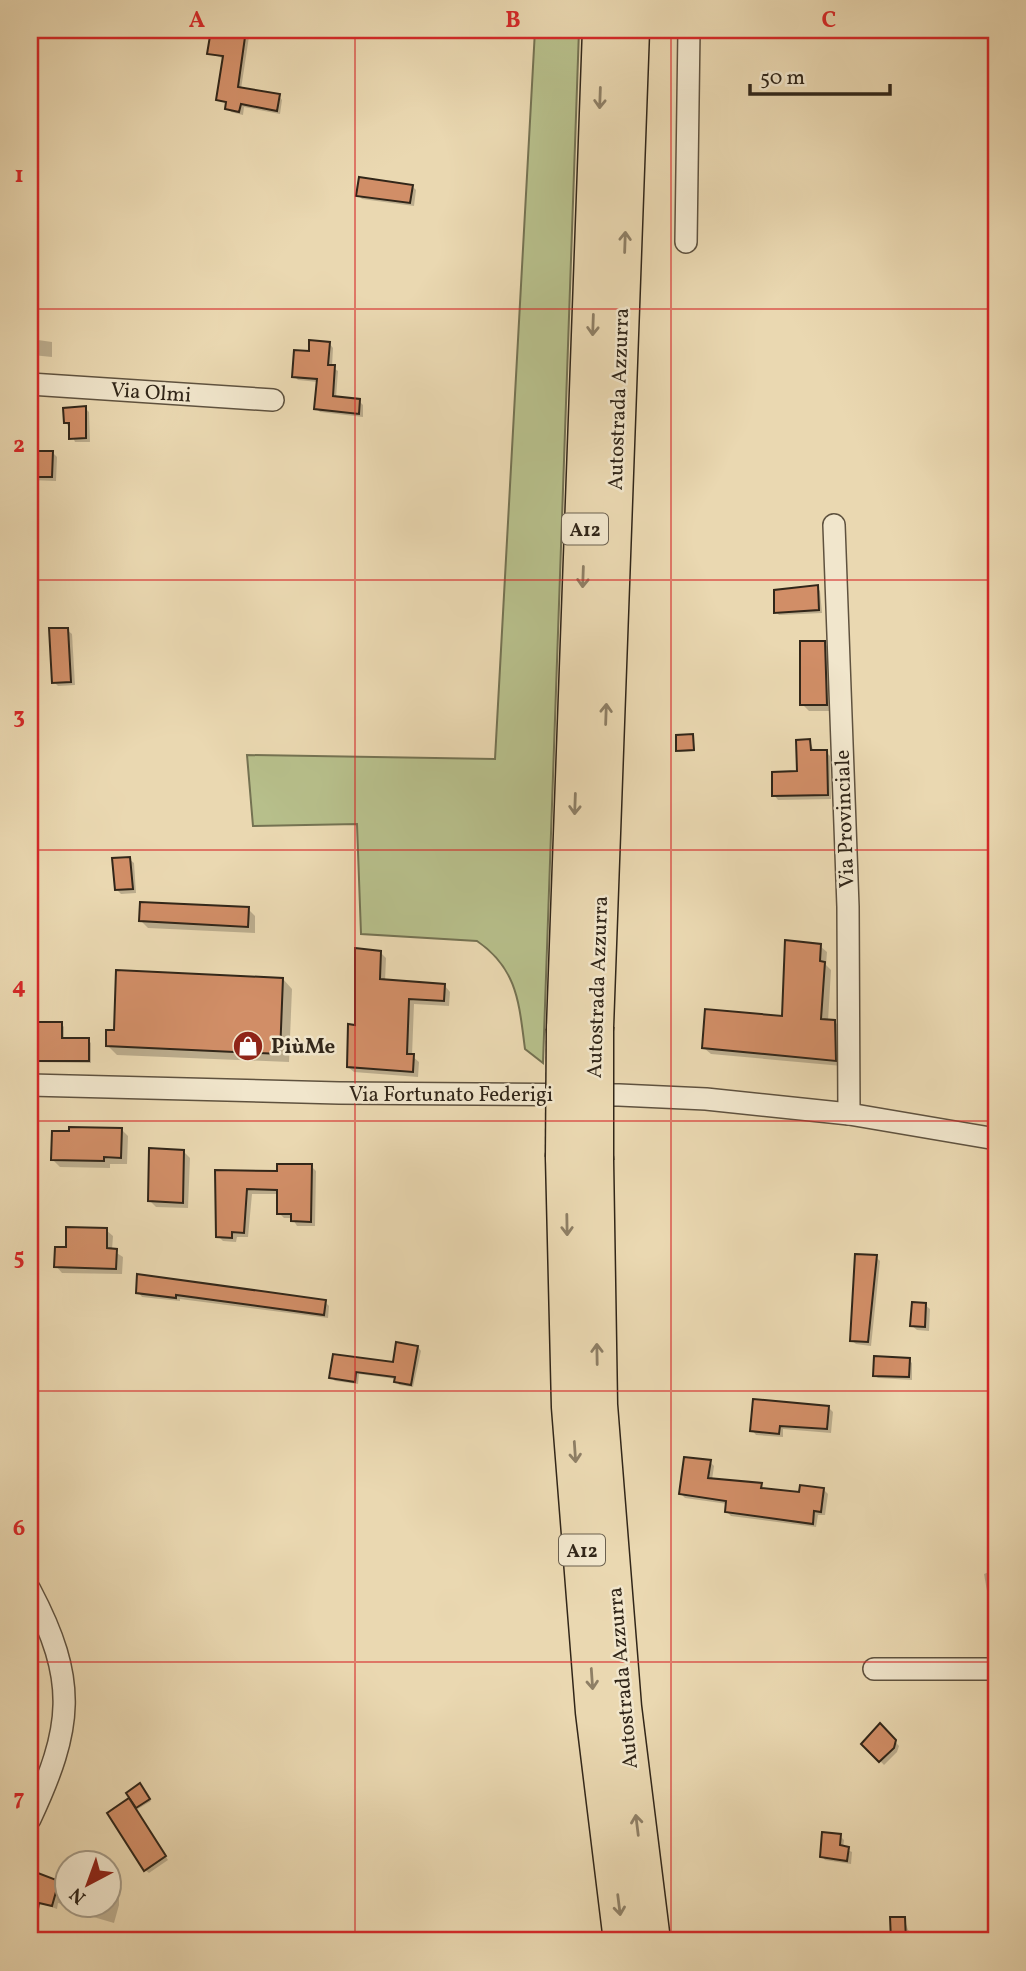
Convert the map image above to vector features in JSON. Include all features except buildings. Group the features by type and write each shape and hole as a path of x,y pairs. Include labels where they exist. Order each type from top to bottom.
{"highway":[{"name":"Autostrada Azzurra","path":"602,30 572,1407 595,1712 623,1941"},
{"name":"Autostrada Azzurra","path":"580,1028 630,30"},
{"name":"Autostrada Azzurra","path":"579,1158 622,1707 651,1941"}],"street":[{"path":"686,242 689,30"},
{"name":"Via Olmi","path":"30,384 273,400"},
{"name":"Via Provinciale","path":"835,525 848,907 849,1114"},
{"name":"Via Fortunato Federigi","path":"30,1085 339,1093 619,1095 778,1105 996,1139"},
{"path":"30,1590 60,1656 66,1690 58,1750 30,1819"},
{"path":"874,1669 996,1669"}],"green space":[{"path":"535,30 579,30 543,1063 525,1049 518,1002 509,976 491,952 477,941 361,934 357,824 253,826 247,755 495,759"}],"place":[{"name":"PiùMe","path":"248,1046"}]}
